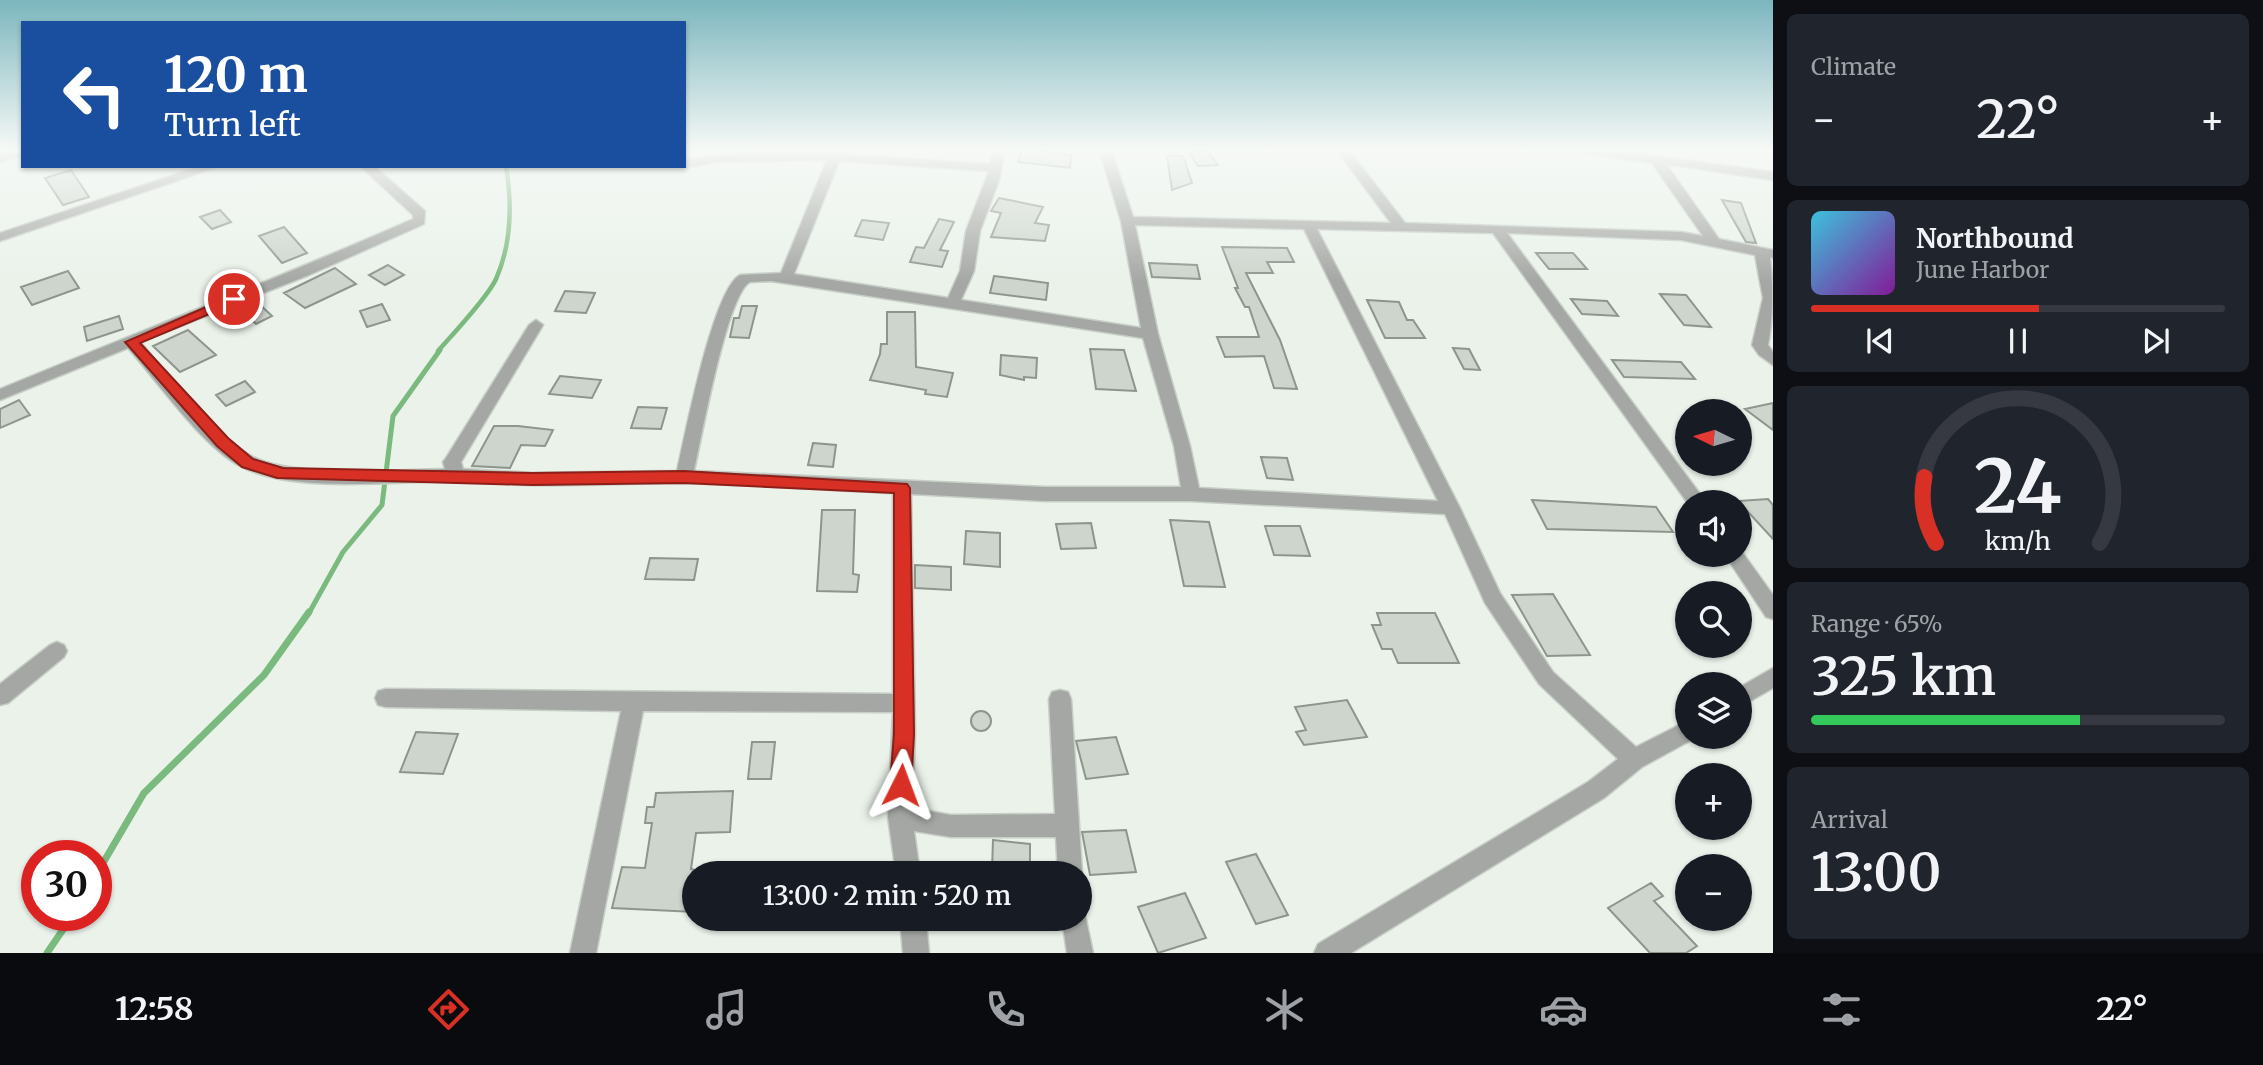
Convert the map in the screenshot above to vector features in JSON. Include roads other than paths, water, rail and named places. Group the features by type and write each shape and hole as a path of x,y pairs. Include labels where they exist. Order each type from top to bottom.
{"street":[{"path":"0,237 131,193"},
{"path":"0,395 304,272 419,221 420,214 399,193"},
{"path":"786,278 820,193"},
{"path":"951,304 967,271 973,231 986,193"},
{"path":"1119,193 1128,220 1150,334 1182,446 1191,494"},
{"path":"1375,193 1400,226"},
{"path":"1680,193 1713,241"},
{"path":"1128,220 1497,229 1681,236 1713,241 1767,253 1772,315 1760,345 1763,352 1773,360"},
{"path":"1309,226 1451,508 1492,597 1546,678 1634,760"},
{"path":"1497,229 1688,490"},
{"path":"684,477 720,323 738,283 749,276 786,278 1150,334"},
{"path":"456,475 452,462 536,325"},
{"path":"131,342 222,442 247,463 283,474 456,475 532,479 684,477 1045,494 1191,494 1451,508"},
{"path":"902,488 904,703 900,817 906,861"},
{"path":"1742,567 1773,611"},
{"path":"0,696 57,651"},
{"path":"1752,690 1773,677"},
{"path":"386,698 904,703"},
{"path":"1060,699 1070,861"},
{"path":"583,953 634,702"},
{"path":"1327,953 1596,790 1634,760 1675,738"},
{"path":"900,817 951,826 1068,825"},
{"path":"914,931 916,953"},
{"path":"1077,931 1080,953"}],"waterway":[{"path":"438,351 470,315 496,279 508,237 509,193"},
{"path":"309,613 343,552 382,505 393,416 440,350"},
{"path":"112,848 144,793 264,675 309,612"},
{"path":"47,953 62,931"}]}
